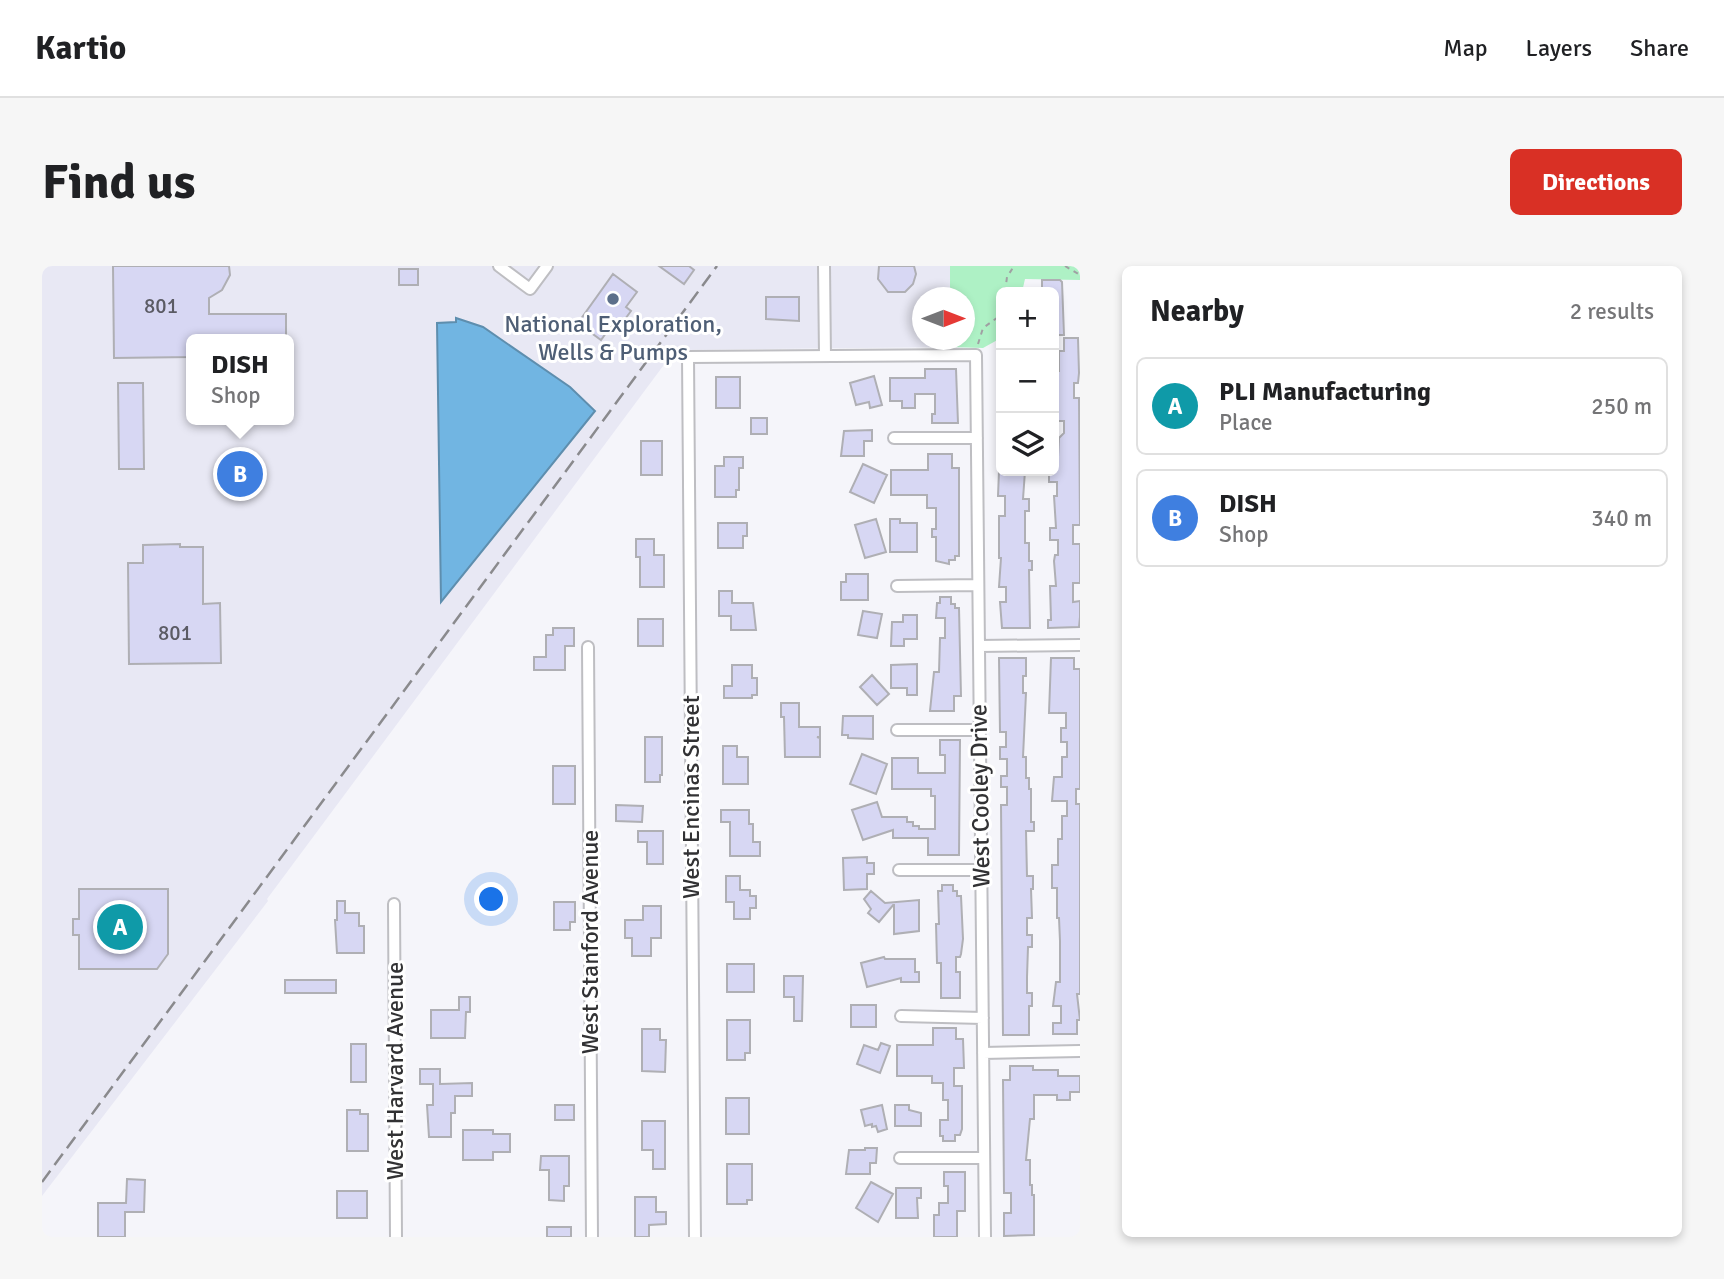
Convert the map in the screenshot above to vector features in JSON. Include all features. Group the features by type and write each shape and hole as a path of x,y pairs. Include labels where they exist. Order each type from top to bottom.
{"street":[{"path":"499,266 530,289 547,266"},
{"path":"824,266 825,356 976,355"},
{"name":"West Cooley Drive","path":"976,355 985,1237"},
{"name":"West Encinas Street","path":"695,1237 688,357 825,356"},
{"path":"894,438 977,438"},
{"path":"897,586 978,585"},
{"path":"979,646 1080,645"},
{"name":"West Stanford Avenue","path":"588,647 592,1237"},
{"path":"897,730 980,730"},
{"path":"899,870 981,870"},
{"name":"West Harvard Avenue","path":"394,904 396,1237"},
{"path":"901,1016 982,1018"},
{"path":"983,1053 1080,1051"},
{"path":"900,1158 984,1158"}],"path":[{"path":"1006,287 1007,277 1014,266"},
{"path":"1065,266 1080,275"},
{"path":"976,355 981,332 996,319"}],"shaded area":[{"path":"42,266 950,266 950,287 912,287 912,347 682,350 682,361 666,362 267,899 42,1196"}],"green space":[{"path":"950,266 1080,266 1080,280 1025,279 1023,287 996,287 996,341 983,348 975,348 975,287 950,287"}],"water":[{"path":"456,318 483,327 570,387 595,411 441,602 437,323 456,322"}],"building":[{"path":"113,266 229,266 230,275 222,290 209,298 209,314 286,314 286,334 186,334 186,357 114,358"},
{"path":"659,266 689,266 694,270 684,284"},
{"path":"879,266 914,266 916,274 913,284 905,292 888,292 878,279"},
{"path":"399,269 418,269 418,285 399,285"},
{"name":"National Exploration, Wells & Pumps","path":"613,274 637,292 626,307 631,311 617,330 611,326 601,340 578,323"},
{"path":"1042,280 1062,282 1064,335 1059,335 1059,287 1042,287"},
{"path":"766,297 799,297 799,321 766,319"},
{"path":"1064,338 1078,338 1079,373 1078,383 1074,383 1074,398 1079,398 1080,525 1073,525 1073,544 1080,544 1080,583 1073,583 1073,602 1080,601 1080,617 1079,627 1048,628 1048,620 1051,620 1050,586 1056,586 1054,561 1055,555 1058,555 1058,540 1050,540 1050,528 1056,528 1054,496 1057,496 1057,482 1049,482 1049,476 1059,476 1059,438 1064,433 1064,421 1059,421 1059,351 1064,351"},
{"path":"925,369 956,369 958,423 932,423 935,394 915,394 915,408 902,408 902,401 890,401 890,378 925,378"},
{"path":"874,376 882,405 870,408 869,402 856,405 850,383"},
{"path":"716,377 740,377 740,408 716,408"},
{"path":"118,383 143,383 144,469 119,469"},
{"path":"751,418 767,418 767,434 751,434"},
{"path":"872,430 872,441 864,441 864,456 841,456 844,431"},
{"path":"641,441 662,441 662,475 641,475"},
{"path":"928,454 952,454 952,468 959,468 959,556 955,556 955,560 949,560 949,564 936,561 936,537 932,537 932,529 936,529 936,508 927,508 927,495 891,495 891,470 928,470"},
{"path":"724,457 743,457 736,497 715,497 715,466 724,466"},
{"path":"863,464 887,475 874,503 850,492"},
{"path":"999,476 1025,476 1023,499 1029,499 1029,511 1025,511 1025,543 1029,543 1029,561 1032,561 1032,570 1029,570 1030,628 1002,628 1000,602 1006,602 1006,587 999,587 999,516 1005,516 1005,496 998,496"},
{"path":"876,519 886,552 865,558 855,525"},
{"path":"890,519 900,519 900,523 917,523 917,552 890,552"},
{"path":"718,523 747,523 743,548 718,548"},
{"path":"636,539 654,539 654,555 664,555 664,587 640,587 640,557 636,557"},
{"path":"180,544 180,547 203,547 203,604 220,603 221,663 129,664 128,563 143,563 143,545"},
{"path":"846,574 868,574 868,600 841,600 841,582 846,582"},
{"path":"719,591 732,591 732,603 753,603 756,630 731,630 731,616 719,616"},
{"path":"940,597 951,597 951,604 959,608 961,696 954,696 954,711 930,711 934,672 939,672 940,638 945,638 945,618 936,618"},
{"path":"863,611 882,614 877,638 858,635"},
{"path":"903,615 917,615 917,639 904,639 904,646 891,646 892,622 903,622"},
{"path":"638,619 663,619 663,646 638,646"},
{"path":"553,628 574,628 574,646 565,646 565,670 534,670 534,657 546,657 546,635 553,635"},
{"path":"999,658 1026,658 1026,676 1023,676 1023,693 1026,693 1023,757 1026,757 1026,778 1029,778 1031,789 1031,822 1034,822 1034,831 1026,831 1027,876 1033,876 1032,918 1027,918 1027,935 1032,935 1032,947 1028,947 1027,977 1027,993 1032,993 1029,1035 1003,1035 1001,805 1007,805 1007,787 1001,787 1001,776 1007,776 1007,759 1000,759 1000,747 1006,747 1006,732 1000,732"},
{"path":"1051,658 1074,658 1074,669 1080,669 1080,789 1076,789 1076,804 1080,804 1080,994 1077,994 1080,1020 1077,1020 1077,1034 1053,1034 1053,1023 1061,1023 1061,1006 1053,1006 1056,982 1060,982 1060,941 1057,888 1052,888 1052,865 1058,865 1058,839 1062,839 1062,816 1067,816 1067,801 1052,801 1054,777 1062,777 1062,757 1067,757 1067,742 1061,742 1061,728 1066,728 1066,713 1049,713"},
{"path":"917,664 917,695 907,695 907,688 891,688 891,665"},
{"path":"732,665 752,665 752,678 757,678 757,695 752,695 752,698 724,698 724,686 732,686"},
{"path":"872,675 889,694 877,705 860,687"},
{"path":"781,703 799,703 799,727 820,727 820,737 817,737 820,738 820,757 785,757"},
{"path":"843,716 873,716 873,739 848,738 848,735 842,735"},
{"path":"645,737 662,737 660,782 645,782"},
{"path":"940,740 960,740 959,855 928,855 928,838 893,838 893,830 863,840 852,810 877,802 882,817 907,817 907,822 913,822 913,826 919,826 919,829 935,829 935,796 931,796 931,789 892,789 892,758 918,758 918,773 945,773 945,755 940,755"},
{"path":"723,746 737,746 737,757 748,757 748,784 723,784"},
{"path":"862,754 887,764 876,794 850,784"},
{"path":"553,766 575,766 575,804 553,804"},
{"path":"616,805 643,806 642,822 616,821"},
{"path":"721,810 749,810 749,824 753,824 753,842 760,842 760,856 730,856 730,822 721,822"},
{"path":"638,831 663,831 663,864 647,864 647,842 638,842"},
{"path":"867,857 867,863 874,863 874,874 867,874 867,889 844,890 843,858"},
{"path":"726,876 740,876 740,890 750,890 750,896 756,896 756,908 750,908 750,919 734,919 734,902 726,902"},
{"path":"942,885 953,885 953,891 957,891 957,896 961,896 963,939 960,957 956,957 956,972 960,972 960,998 941,998 941,963 937,963 936,924 939,924 938,891 942,891"},
{"path":"79,889 168,889 168,954 157,969 79,969 79,935 73,935 73,919 79,919"},
{"path":"871,891 885,903 919,900 919,931 894,934 894,904 879,922 868,913 871,909 864,899"},
{"path":"337,901 345,901 345,913 359,913 359,926 364,926 364,953 337,953"},
{"path":"554,902 575,902 575,922 570,922 570,930 554,930"},
{"path":"643,906 661,906 661,938 651,938 651,956 632,956 632,938 625,938 625,920 643,920"},
{"path":"884,957 915,959 915,972 919,972 919,982 901,982 901,978 867,987 861,963"},
{"path":"727,964 754,964 754,992 727,992"},
{"path":"784,976 803,976 802,1021 794,1021 794,997 784,997"},
{"path":"285,980 336,980 336,993 285,993"},
{"path":"459,997 470,997 470,1012 466,1012 465,1038 431,1038 431,1010 459,1010"},
{"path":"851,1005 876,1005 876,1027 851,1027"},
{"path":"727,1020 750,1020 750,1053 745,1053 745,1060 727,1060"},
{"path":"933,1028 956,1028 956,1039 963,1039 964,1068 954,1068 954,1086 962,1086 962,1129 960,1135 955,1135 955,1141 943,1141 943,1136 940,1136 940,1120 948,1120 948,1100 943,1100 943,1083 932,1083 932,1076 897,1076 897,1045 933,1045"},
{"path":"642,1029 660,1029 660,1040 666,1040 665,1072 642,1071"},
{"path":"881,1043 890,1046 880,1073 857,1064 864,1045 878,1050"},
{"path":"351,1044 366,1044 366,1082 351,1082"},
{"path":"1010,1066 1033,1066 1033,1070 1058,1070 1058,1076 1080,1076 1080,1092 1070,1092 1070,1100 1057,1100 1057,1095 1034,1095 1034,1119 1030,1119 1026,1160 1030,1160 1030,1185 1034,1195 1034,1235 1004,1236 1004,1213 1011,1213 1011,1193 1004,1193 1003,1080 1010,1080"},
{"path":"420,1069 440,1069 440,1084 472,1083 472,1096 455,1096 455,1113 451,1113 451,1137 429,1137 427,1105 433,1105 433,1084 420,1084"},
{"path":"726,1098 749,1098 749,1134 726,1134"},
{"path":"555,1105 574,1105 574,1120 555,1120"},
{"path":"882,1105 887,1129 878,1132 872,1124 865,1126 861,1110"},
{"path":"895,1105 909,1105 909,1110 921,1113 921,1126 895,1126"},
{"path":"347,1110 360,1110 360,1114 368,1114 368,1151 347,1151"},
{"path":"642,1121 665,1121 665,1169 653,1169 653,1150 642,1150"},
{"path":"463,1130 493,1130 493,1134 510,1134 510,1152 493,1152 493,1160 463,1160"},
{"path":"877,1148 876,1163 870,1163 870,1174 846,1174 849,1150"},
{"path":"541,1156 569,1156 569,1186 564,1186 564,1201 549,1200 549,1170 540,1170"},
{"path":"727,1164 752,1164 752,1200 747,1200 747,1204 727,1204"},
{"path":"944,1172 965,1172 965,1211 957,1211 957,1237 934,1237 934,1215 939,1215 939,1203 948,1203 948,1186 944,1186"},
{"path":"127,1179 145,1180 144,1212 125,1212 125,1237 98,1237 98,1203 126,1203"},
{"path":"871,1182 893,1194 878,1222 856,1208"},
{"path":"896,1188 921,1188 921,1198 917,1198 918,1218 896,1218"},
{"path":"337,1191 367,1191 367,1218 337,1218"},
{"path":"635,1197 656,1197 656,1212 666,1212 666,1224 649,1225 649,1237 635,1237"},
{"path":"547,1227 571,1227 571,1237 547,1237"}],"railway":[{"path":"42,1182 717,266"}],"place":[{"name":"National Exploration, Wells & Pumps","path":"613,299"},
{"name":"DISH","path":"240,474"},
{"name":"PLI Manufacturing","path":"120,927"}]}
